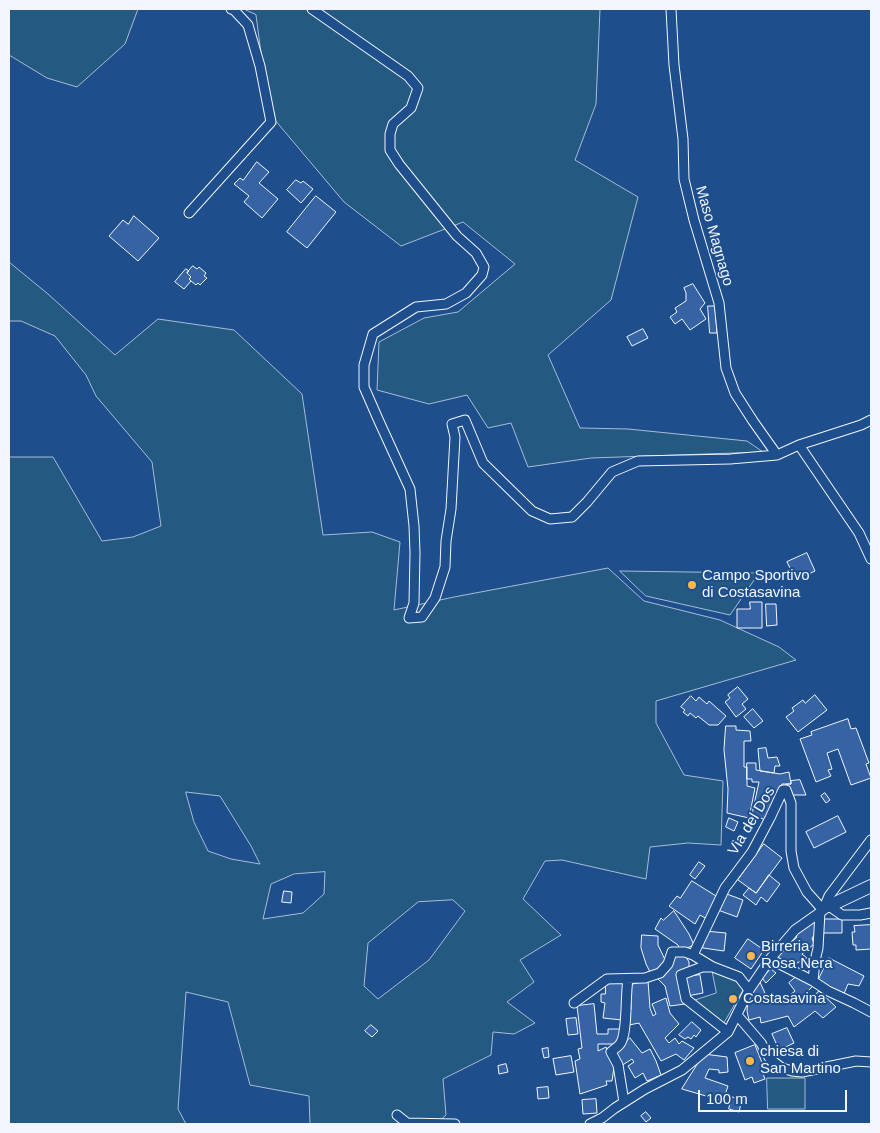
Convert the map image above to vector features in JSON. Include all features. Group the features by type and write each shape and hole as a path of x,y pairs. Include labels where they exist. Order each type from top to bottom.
{"street":[{"path":"189,213 271,122 260,66 248,25 231,9"},
{"path":"312,9 408,76 418,88 411,108 392,124 390,150 399,164 457,236 476,253 484,267 482,275 466,293 446,304 416,307 372,334 364,365 364,387 410,489 415,552 414,603 409,618 422,617 435,598 444,567 446,541 452,510 455,438 452,424 465,420 483,463 532,511 550,518 572,517 612,472 638,461 730,459 777,455 798,445 871,420"},
{"name":"Maso Magnago","path":"670,9 674,65 683,139 684,179 694,220 719,303 726,368 735,393 777,455"},
{"path":"798,445 859,532 871,559"},
{"name":"Via del Dos","path":"693,955 725,888 752,852 783,790 786,790 790,803 791,852 794,868 807,892 824,909"},
{"path":"813,981 824,909 829,896 871,840"},
{"path":"590,1124 645,1089 682,1070 728,1032 750,990 770,959 795,930 824,909 871,886"},
{"path":"824,909 842,915 871,913"},
{"path":"574,1003 608,980 645,978 660,973 668,964 672,952 685,952 693,955 739,978 750,990"},
{"path":"770,959 871,1012"},
{"path":"714,967 702,967 681,975 686,999 728,1032"},
{"path":"624,1102 618,1066 611,1052 622,1043 625,1028 628,980"},
{"path":"737,1015 761,1043 770,1058 782,1068 802,1072 856,1061 871,1062"},
{"path":"397,1115 408,1123 455,1124"}],"shaded area":[{"path":"9,9 138,9 125,44 77,87 47,78 9,55"},
{"path":"244,9 600,9 596,104 575,160 638,197 611,300 548,355 580,428 628,429 747,441 763,452 591,458 528,467 511,423 488,428 467,395 429,404 377,390 379,342 424,318 458,312 515,264 463,222 401,246 344,202 269,113 256,15"},
{"path":"9,262 48,294 115,355 158,319 234,330 302,394 323,535 372,532 400,542 394,610 608,568 644,601 720,620 779,647 796,660 656,701 656,723 684,775 723,781 721,845 688,843 650,847 646,879 562,860 545,861 523,899 561,935 520,960 534,982 507,1002 535,1023 514,1034 493,1032 491,1055 443,1079 446,1115 436,1124 310,1124 309,1096 250,1085 228,1002 186,992 178,1109 186,1124 9,1124 9,457 53,457 102,541 133,537 161,526 152,462 96,396 86,375 55,336 21,321 9,321","holes":["186,792 220,796 260,864 231,859 208,851 194,822","325,872 324,894 303,913 263,919 271,884 294,874","453,900 465,911 429,960 378,999 364,986 368,943 418,902"]},
{"name":"Campo Sportivo di Costasavina","path":"620,571 759,573 730,615 646,596"},
{"path":"712,969 726,971 746,985 722,1026 692,1001 716,993"},
{"path":"767,1078 805,1078 805,1109 768,1109"}],"building":[{"path":"257,162 269,172 259,183 278,199 262,218 244,202 249,196 234,184 240,178 243,180"},
{"path":"296,180 301,183 303,181 313,189 301,203 287,190"},
{"path":"316,196 336,212 307,248 287,232"},
{"path":"134,216 159,238 138,261 109,236 123,220 128,224"},
{"path":"193,266 197,269 199,267 206,273 204,276 207,278 200,285 198,283 196,285 189,279 191,277 187,273"},
{"path":"186,269 189,271 187,273 191,277 189,279 191,281 184,289 175,282"},
{"path":"693,284 705,303 700,309 706,319 690,330 682,319 675,324 670,317 677,312 675,308 686,301 684,288"},
{"path":"708,306 715,306 717,333 710,333"},
{"path":"643,329 648,338 632,346 627,337"},
{"path":"807,553 815,571 796,580 787,562"},
{"path":"750,602 762,602 762,628 737,628 737,609 750,609"},
{"path":"766,604 776,604 777,625 767,626"},
{"path":"738,687 748,699 742,704 746,709 736,717 725,702 730,698 728,695"},
{"path":"815,695 827,710 798,732 786,717 794,711 792,708 803,700 805,703"},
{"path":"691,696 696,701 699,697 707,704 709,701 726,716 718,725 709,725 698,716 696,718 690,713 688,716 681,707"},
{"path":"753,709 763,721 754,728 744,717"},
{"path":"848,719 851,729 856,728 869,763 866,764 871,778 851,785 838,749 827,753 832,769 828,770 831,776 816,782 800,739 812,735 811,732"},
{"path":"726,726 736,726 736,730 750,731 751,741 744,741 744,767 747,767 747,786 755,788 749,818 727,813 728,789 724,750"},
{"path":"766,748 768,758 777,757 780,766 775,766 774,773 760,771 758,749"},
{"path":"747,763 756,763 756,770 780,774 789,772 791,784 782,784 765,820 752,814 759,782 752,782 752,779 747,779"},
{"path":"800,780 806,795 792,795 786,784 791,784 791,781"},
{"path":"825,793 830,800 826,803 821,796"},
{"path":"838,816 846,832 814,848 806,832"},
{"path":"729,818 738,822 734,831 726,827"},
{"path":"764,844 782,858 756,893 738,880"},
{"path":"699,862 705,866 695,879 690,875"},
{"path":"769,875 780,884 767,902 761,897 756,905 743,895 749,888 756,893"},
{"path":"692,881 716,896 707,919 700,915 695,924 669,906 677,896 680,898"},
{"path":"284,891 292,892 291,903 282,902"},
{"path":"724,893 743,900 737,917 718,910"},
{"path":"674,911 694,945 680,951 678,945 655,929 661,918 663,920"},
{"path":"815,919 818,930 812,938 814,944 802,954 807,958 793,965 790,961 784,965 775,957 797,937 795,935"},
{"path":"823,919 842,919 842,933 823,933"},
{"path":"871,925 871,949 856,950 856,945 853,945 852,932 855,932 854,926"},
{"path":"705,931 726,933 724,951 703,948"},
{"path":"642,935 658,936 658,945 667,964 652,976 641,948"},
{"path":"748,939 764,950 751,969 735,958"},
{"path":"685,955 689,962 689,968 678,975 685,1004 670,1006 665,986 658,979 675,957"},
{"path":"829,958 864,976 859,986 848,984 843,996 818,981"},
{"path":"771,969 776,973 766,983 762,978"},
{"path":"700,975 703,993 687,996 684,977"},
{"path":"797,976 814,985 805,994 810,999 819,991 836,1007 823,1018 815,1011 794,1027 788,1016 761,1023 760,1017 749,1020 747,1011 748,998 759,980 770,1004 785,999 795,991 789,983"},
{"path":"648,981 650,1008 653,1016 656,1014 652,1004 666,998 670,1013 679,1024 665,1038 669,1043 675,1038 679,1044 682,1041 694,1048 684,1060 676,1054 661,1061 639,1023 629,1025 628,1010 631,1009 630,985"},
{"path":"606,983 625,983 622,1020 603,1018 605,1003 601,1002 601,994 605,994"},
{"path":"594,1004 597,1034 608,1034 608,1029 622,1029 616,1044 598,1044 598,1051 606,1047 614,1067 612,1081 606,1081 607,1085 580,1094 575,1061 580,1059 578,1049 582,1048 577,1006"},
{"path":"576,1018 578,1034 568,1035 566,1019"},
{"path":"692,1022 701,1030 696,1037 694,1035 691,1039 688,1037 685,1039 679,1035"},
{"path":"371,1025 378,1031 372,1037 365,1031"},
{"path":"787,1028 794,1043 779,1050 772,1034"},
{"path":"630,1038 642,1053 650,1049 661,1075 647,1081 643,1073 635,1078 628,1066 634,1062 632,1059 621,1066 615,1054"},
{"name":"chiesa di San Martino","path":"755,1045 765,1070 762,1071 765,1079 754,1083 752,1077 745,1080 735,1053"},
{"path":"548,1048 549,1057 544,1058 542,1049"},
{"path":"704,1054 727,1057 728,1072 719,1073 719,1070 709,1069 705,1078 728,1086 723,1101 682,1089"},
{"path":"571,1056 574,1072 556,1075 553,1059"},
{"path":"506,1064 508,1072 499,1074 498,1066"},
{"path":"548,1087 549,1098 538,1099 537,1088"},
{"path":"732,1097 742,1099 739,1112 729,1109"},
{"path":"596,1099 597,1113 583,1114 582,1100"},
{"path":"646,1112 651,1118 646,1122 641,1116"}],"place":[{"name":"Campo Sportivo di Costasavina","path":"692,585"},
{"name":"Birreria Rosa Nera","path":"751,956"},
{"name":"Costasavina","path":"733,999"},
{"name":"chiesa di San Martino","path":"750,1061"}]}
